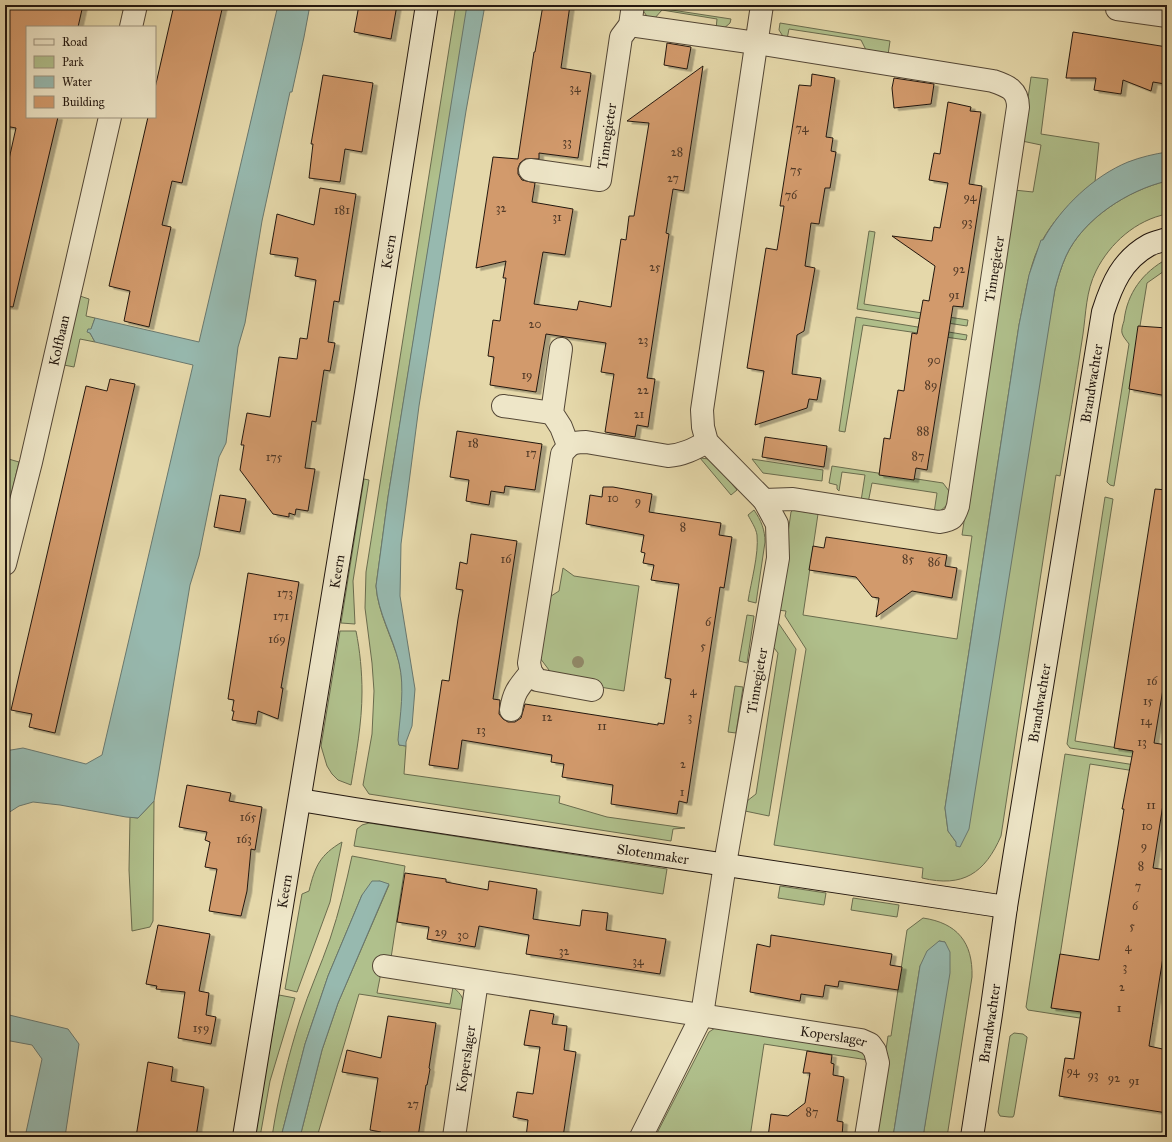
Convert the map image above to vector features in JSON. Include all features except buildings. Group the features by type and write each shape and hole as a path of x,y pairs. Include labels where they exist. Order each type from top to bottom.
{"street":[{"path":"131,26 136,5"},
{"name":"Keern","path":"244,1137 365,400 427,5"},
{"path":"592,690 537,680 531,672 530,663 559,465 562,454 568,445 577,442 586,442 668,456 678,456 707,442 703,427 702,410 762,5"},
{"path":"1117,9 1167,16"},
{"name":"Tinnegieter","path":"530,170 600,180 620,37 631,15 756,43 993,81 1014,91 1018,99 1018,107 958,506 955,515 950,520 939,522 794,499 764,500"},
{"name":"Kolfbaan","path":"5,564 31,462 110,118"},
{"name":"Brandwachter","path":"972,1137 1006,907 1102,312 1118,273 1133,258 1150,245 1167,239"},
{"path":"562,349 552,412 561,427 568,445"},
{"path":"503,406 552,412"},
{"name":"Tinnegieter","path":"707,442 764,500 777,524 778,558 725,864"},
{"path":"511,710 516,690 531,672"},
{"name":"Slotenmaker","path":"300,800 1006,907"},
{"path":"641,1137 702,1015 725,864"},
{"name":"Koperslager","path":"384,966 861,1040 870,1044 875,1051 878,1063 866,1137"},
{"name":"Koperslager","path":"454,1137 477,981"}],"green space":[{"path":"456,5 468,5 388,497 376,586 379,606 399,662 401,672 402,704 399,745 406,746 404,774 560,796 559,803 607,817 685,828 673,829 671,841 369,794 363,785 372,734 374,691 365,608 366,572"},
{"path":"639,5 731,19 730,23 722,30 716,29 717,19 662,10 654,19 649,19"},
{"path":"780,23 890,41 888,55 867,52 861,40 789,29 787,39 784,38 779,30"},
{"path":"1031,77 1048,79 1041,134 1099,143 1095,182 1068,206 1046,234 1035,256 1026,290 1019,325 945,808 948,831 956,842 1055,289 1061,268 1066,256 1083,230 1108,208 1137,191 1167,181 1167,214 1156,217 1135,227 1116,242 1096,271 1090,286 1060,476 1056,475 1001,836 988,860 980,868 971,875 961,879 949,881 937,881 922,878 923,868 774,845 806,649 785,616 786,611 777,610 791,512 793,510 818,514 803,615 957,639 972,536 962,535 1014,190 1033,192 1041,145 1022,141"},
{"path":"869,231 875,232 864,304 968,320 967,326 857,309"},
{"path":"1167,259 1167,269 1147,283 1114,486 1107,482 1129,344 1122,332 1126,311 1129,301 1138,284 1151,270"},
{"path":"80,296 89,299 86,316 95,318 90,333 95,342 80,339 74,367 64,365"},
{"path":"856,317 967,335 966,340 863,325 845,432 839,431"},
{"path":"5,458 19,462 9,504 5,503"},
{"path":"700,458 709,459 714,462 737,490 731,495"},
{"path":"752,459 823,470 822,481 763,473"},
{"path":"832,466 943,483 949,491 947,505 938,513 934,513 937,493 872,483 868,503 861,501 865,475 842,472 839,491 837,489 837,485 829,483"},
{"path":"364,479 369,480 353,581 355,624 341,623"},
{"path":"1105,497 1113,499 1075,741 1167,756 1167,762 1070,748 1067,744"},
{"path":"754,510 762,525 765,542 756,603 748,601 756,559 757,535 748,515"},
{"path":"563,568 574,576 639,586 624,691 600,687 552,674 540,658 548,598 559,591"},
{"path":"747,615 754,616 747,663 739,661"},
{"path":"775,618 796,649 769,816 745,811 747,801 756,794 778,653 771,644"},
{"path":"340,631 356,631 361,669 361,715 351,785 338,780 332,774 327,766 321,746"},
{"path":"735,686 743,687 736,733 728,732"},
{"path":"1065,754 1167,770 1167,776 1090,764 1052,1007 1153,1023 1151,1029 1028,1010 1026,1007"},
{"path":"154,801 153,921 150,927 132,931 129,870 130,817 138,818"},
{"path":"369,823 667,869 663,894 354,846 357,829 362,825"},
{"path":"342,842 330,902 297,992 285,989 302,894 309,891 316,868 323,857"},
{"path":"352,856 405,866 391,958 384,957 377,993 450,1004 453,987 462,997 464,1002 464,1010 359,994 317,1137 300,1137 322,1050 338,1003 389,885 379,881 362,895 328,976 305,1044 281,1137 272,1137 280,1092 291,1048 333,929"},
{"path":"780,886 826,893 824,905 778,898"},
{"path":"853,898 899,905 897,917 851,910"},
{"path":"923,918 945,924 961,936 970,954 972,965 972,977 947,1137 923,1137 928,1104 945,942 939,941 920,966 893,1137 873,1137 888,1036 891,1036 907,930"},
{"path":"279,995 295,998 270,1081 260,1137 254,1137"},
{"path":"715,1028 863,1051 868,1060 764,1044 750,1137 655,1137 709,1032"},
{"path":"1014,1033 1023,1034 1027,1038 1014,1115 1013,1117 1000,1116 998,1112 1010,1036"}],"water":[{"path":"278,5 310,5 292,92 290,92 262,221 245,323 238,347 226,443 219,457 199,556 190,585 154,801 138,818 33,802 19,806 5,815 5,751 23,748 86,764 102,755 193,365 95,342 90,333 87,332 88,329 91,329 95,318 199,342"},
{"path":"467,5 485,5 466,111 419,406 401,544 400,596 415,689 412,726 406,746 399,745 398,740 402,692 401,672 377,596 376,586 388,497"},
{"path":"1167,152 1167,181 1137,191 1108,208 1095,218 1083,230 1074,243 1066,256 1058,277 969,829 960,847 956,846 956,842 948,831 945,808 1019,325 1029,275 1041,240 1043,240 1059,216 1091,184 1103,175 1128,162"},
{"path":"372,881 380,881 389,884 338,1003 322,1050 300,1137 281,1137 305,1044 328,976 362,895"},
{"path":"939,941 945,942 950,952 950,973 923,1137 893,1137 920,966 927,951"},
{"path":"5,1014 68,1029 79,1044 65,1137 25,1137 42,1059 32,1045 5,1040"}]}
